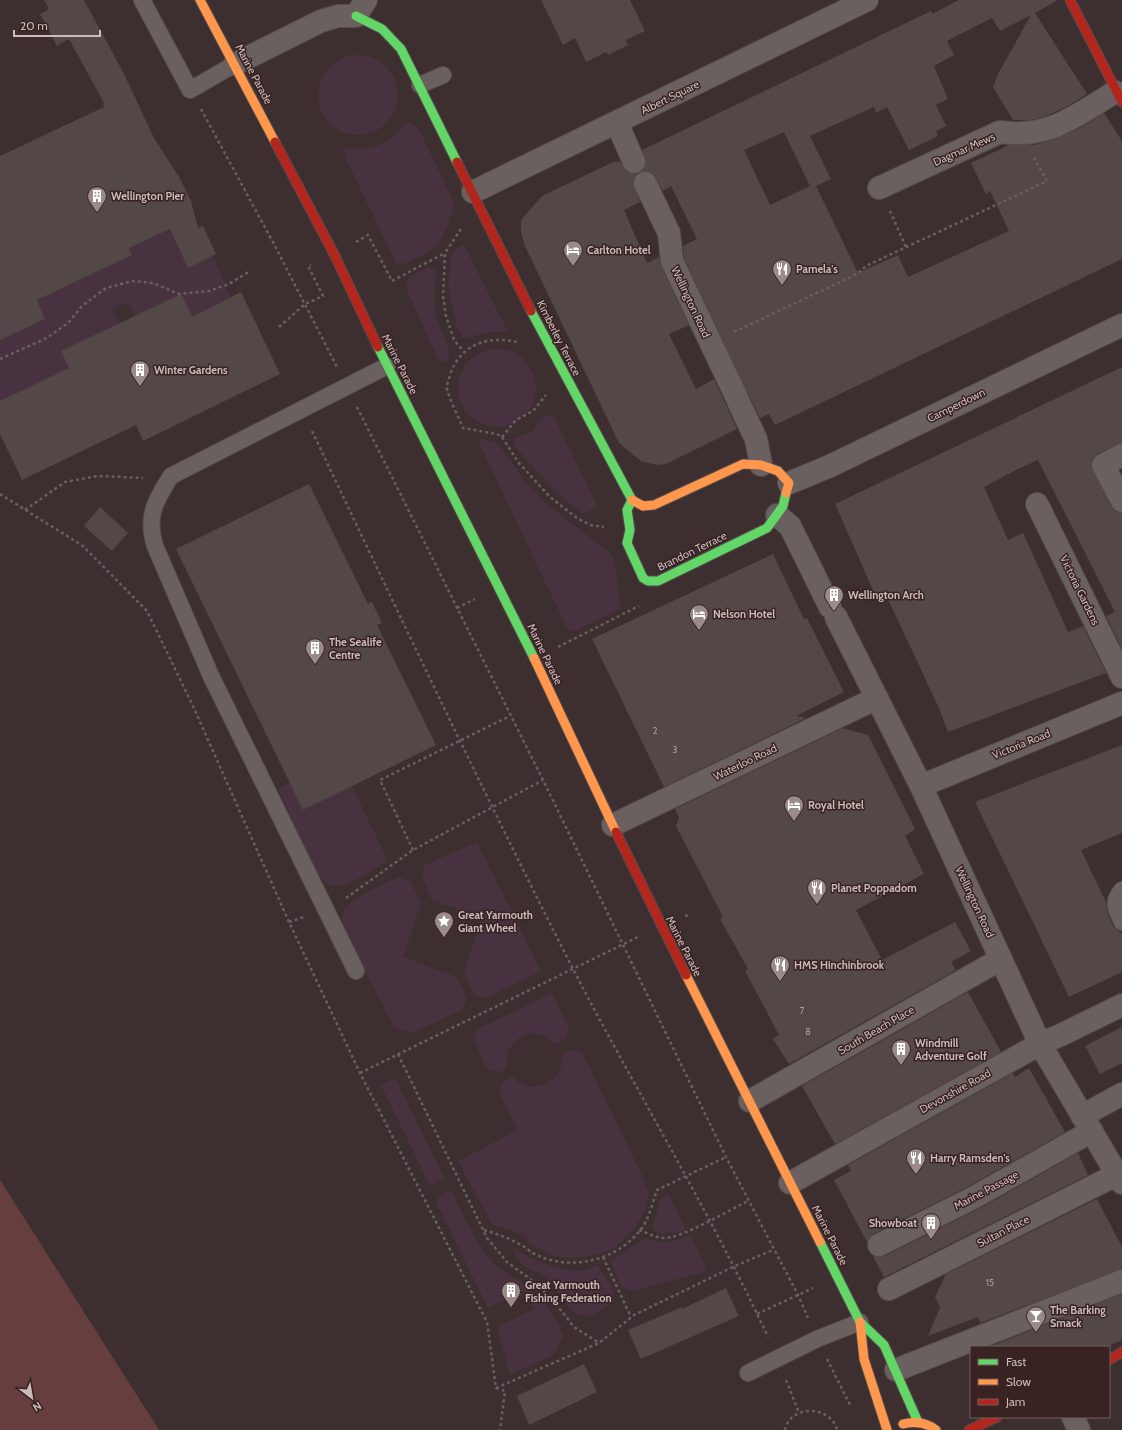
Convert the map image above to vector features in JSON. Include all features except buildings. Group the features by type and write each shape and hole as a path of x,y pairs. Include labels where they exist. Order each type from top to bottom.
{"street":[{"name":"Marine Parade","path":"200,0 334,254 387,366 534,659 661,927 750,1101 790,1184 860,1322 884,1345 918,1422"},
{"name":"Albert Square","path":"477,198 617,123 867,0"},
{"path":"1070,0 1119,97"},
{"path":"235,64 321,21 361,8"},
{"name":"Kimberley Terrace","path":"361,8 373,22 387,33 401,50 477,198 551,350 632,500"},
{"name":"Dagmar Mews","path":"878,188 1000,132 1020,135 1035,133 1061,124 1119,97"},
{"path":"617,123 634,162"},
{"name":"Wellington Road","path":"646,183 669,233 672,261 756,439 761,465"},
{"name":"Camperdown","path":"789,483 830,466 1122,325"},
{"path":"1122,455 1103,465 1122,501"},
{"path":"632,500 643,506 654,505 742,464 761,465 778,471 789,483 783,506 777,515"},
{"name":"Brandon Terrace","path":"632,500 627,510 630,530 627,543 643,578 648,581 658,581 767,528 777,515"},
{"name":"Victoria Gardens","path":"1037,504 1122,677"},
{"name":"Wellington Road","path":"777,515 790,526 921,786 1040,1044 1120,1178"},
{"name":"Waterloo Road","path":"613,825 876,698"},
{"name":"Victoria Road","path":"921,786 1122,704"},
{"name":"South Beach Place","path":"750,1101 1001,959"},
{"name":"Devonshire Road","path":"790,1184 1040,1044 1122,1004"},
{"name":"Marine Passage","path":"879,1245 973,1198 1087,1123 1122,1094"},
{"name":"Sultan Place","path":"888,1289 1120,1178"},
{"path":"896,1370 1122,1281"},
{"name":"Marine Parade","path":"860,1322 864,1359 887,1430"},
{"path":"1110,1359 1122,1352"},
{"path":"969,1430 995,1418"},
{"path":"1073,1418 1079,1430"},
{"path":"894,1430 902,1425 918,1422 926,1424 936,1430"}],"lane":[{"path":"142,0 190,90 235,64"},
{"path":"420,85 443,75"},
{"path":"356,971 328,911 211,676 155,546 150,530 152,512 161,492 171,476 301,409 348,388 387,366"},
{"path":"1122,890 1116,897 1115,908 1122,922"},
{"path":"748,1373 817,1339 860,1322"}],"path":[{"path":"190,90 275,246 348,388 543,780 726,1157 773,1250 798,1295 817,1339 852,1409"},
{"path":"710,343 857,274 866,266 1047,181 1020,135"},
{"path":"878,188 906,247"},
{"path":"464,352 454,340 446,316 443,290 445,253 477,198"},
{"path":"0,359 47,338 68,323 82,306 106,288 133,281 153,283 179,294 209,291 229,284 250,271"},
{"path":"551,350 510,340 492,340 474,345 464,352 454,363 446,388 463,428 497,434 502,437 518,462 550,497 590,526 630,530"},
{"path":"502,437 516,420 533,410 565,376"},
{"path":"301,409 458,741 573,969 685,1177 735,1266 778,1358 798,1413"},
{"path":"25,510 65,482 98,476 132,478 171,476"},
{"path":"0,494 83,546 147,611 192,704 289,922 360,1073 488,1322 496,1388"},
{"path":"534,659 654,598 658,581"},
{"path":"414,850 380,780 510,716"},
{"path":"289,922 328,911 414,850 543,780"},
{"path":"360,1073 622,945 691,914"},
{"path":"398,1054 487,1238 506,1262 538,1285 556,1304 574,1327 599,1344"},
{"path":"484,1230 508,1238 538,1256 560,1262 588,1262 603,1257 627,1244 644,1224 657,1190 726,1157"},
{"path":"639,1230 652,1236 664,1238 680,1236 748,1201"},
{"path":"496,1388 599,1344 631,1317 735,1266 773,1250"},
{"path":"603,1257 631,1317"},
{"path":"496,1388 504,1392 500,1430"},
{"path":"785,1430 798,1413 816,1410 826,1415 836,1426 837,1430"}],"shaded area":[{"path":"358,55 373,58 386,67 395,80 398,95 395,110 386,123 373,132 358,135 343,132 330,123 321,110 318,95 321,80 330,67 343,58"},
{"path":"407,122 418,127 455,205 446,229 438,243 419,257 397,265 345,157 344,150 349,147 366,148 382,144 395,135"},
{"path":"170,229 188,267 213,256 231,298 192,317 173,316 166,301 135,316 128,302 113,309 119,324 69,368 0,401 0,340 45,319 37,300 132,255 129,248"},
{"path":"464,245 508,332 488,332 463,339 457,327 448,286 452,253 457,248"},
{"path":"428,268 434,269 437,273 434,290 434,307 449,353 449,358 445,362 439,361 405,286 406,282 411,277"},
{"path":"497,349 512,352 525,360 533,373 536,388 533,403 525,416 512,424 497,427 482,424 469,416 461,403 458,388 461,373 469,360 482,352"},
{"path":"546,415 553,416 555,419 597,505 594,509 583,514 556,492 516,448 513,439 533,431 538,421"},
{"path":"482,439 494,442 500,446 525,481 548,505 610,553 614,560 621,609 573,632 567,628 478,441"},
{"path":"290,783 303,810 352,786 388,861 345,885 335,886 324,881 319,877 278,789"},
{"path":"477,842 541,971 486,998 474,995 464,973 482,918 431,899 422,876 425,865"},
{"path":"398,877 410,881 421,903 403,957 457,977 467,998 462,1010 414,1032 395,1029 343,928 342,923 343,914 349,904 362,895"},
{"path":"552,993 569,1028 565,1039 556,1044 547,1037 538,1034 522,1036 515,1041 510,1048 507,1057 507,1068 500,1072 486,1069 474,1039 478,1029"},
{"path":"571,1050 582,1052 642,1175 649,1193 645,1211 634,1229 617,1246 601,1254 577,1258 553,1256 529,1244 524,1235 492,1224 458,1161 518,1130 499,1092 503,1081 512,1076 518,1082 532,1087 546,1084 552,1080 561,1067 562,1054"},
{"path":"395,1078 445,1179 430,1186 381,1085"},
{"path":"0,1180 159,1430 0,1430"},
{"path":"446,1192 452,1192 477,1241 490,1258 504,1272 518,1280 540,1298 551,1311 563,1336 554,1355 510,1375 497,1327 534,1309 525,1290 488,1308 437,1204 438,1198"},
{"path":"668,1193 685,1227 685,1231 657,1234 652,1227 660,1201"},
{"path":"691,1235 707,1271 637,1290 630,1291 621,1287 611,1261 645,1238 668,1242"},
{"path":"510,1245 535,1260 554,1267 574,1271 585,1271 597,1265 610,1283 614,1295 613,1298 610,1303 598,1312 589,1315 581,1315 574,1312 548,1279 526,1268 522,1264"}],"traffic: fast":[{"path":"356,16 382,29 401,49 457,162"},
{"path":"531,311 632,500"},
{"path":"378,347 534,658"},
{"path":"632,500 627,510 630,530 627,543 643,578 648,581 658,581 767,528 783,506 786,493"},
{"path":"820,1242 860,1322 884,1345 918,1422"}],"traffic: slow":[{"path":"200,0 275,142"},
{"path":"632,500 643,506 654,505 743,464 761,465 778,471 789,483 786,493"},
{"path":"534,658 616,832"},
{"path":"686,975 820,1242"},
{"path":"860,1322 864,1359 887,1430"},
{"path":"903,1424 920,1423 928,1425 936,1430"}],"traffic: jam":[{"path":"1070,0 1122,102"},
{"path":"275,142 334,254 378,347"},
{"path":"457,162 531,311"},
{"path":"616,832 686,975"},
{"path":"1110,1359 1122,1352"},
{"path":"969,1430 995,1418"}],"place":[{"name":"Wellington Pier","path":"97,213"},
{"name":"Carlton Hotel","path":"573,267"},
{"name":"Pamela's","path":"782,286"},
{"name":"Winter Gardens","path":"140,387"},
{"name":"Wellington Arch","path":"834,612"},
{"name":"Nelson Hotel","path":"699,631"},
{"name":"The Sealife Centre","path":"315,665"},
{"name":"Royal Hotel","path":"794,822"},
{"name":"Planet Poppadom","path":"817,905"},
{"name":"Great Yarmouth Giant Wheel","path":"444,938"},
{"name":"HMS Hinchinbrook","path":"780,982"},
{"name":"Windmill Adventure Golf","path":"901,1066"},
{"name":"Harry Ramsden's","path":"916,1175"},
{"name":"Showboat","path":"931,1240"},
{"name":"Great Yarmouth Fishing Federation","path":"511,1308"},
{"name":"The Barking Smack","path":"1036,1333"}]}
